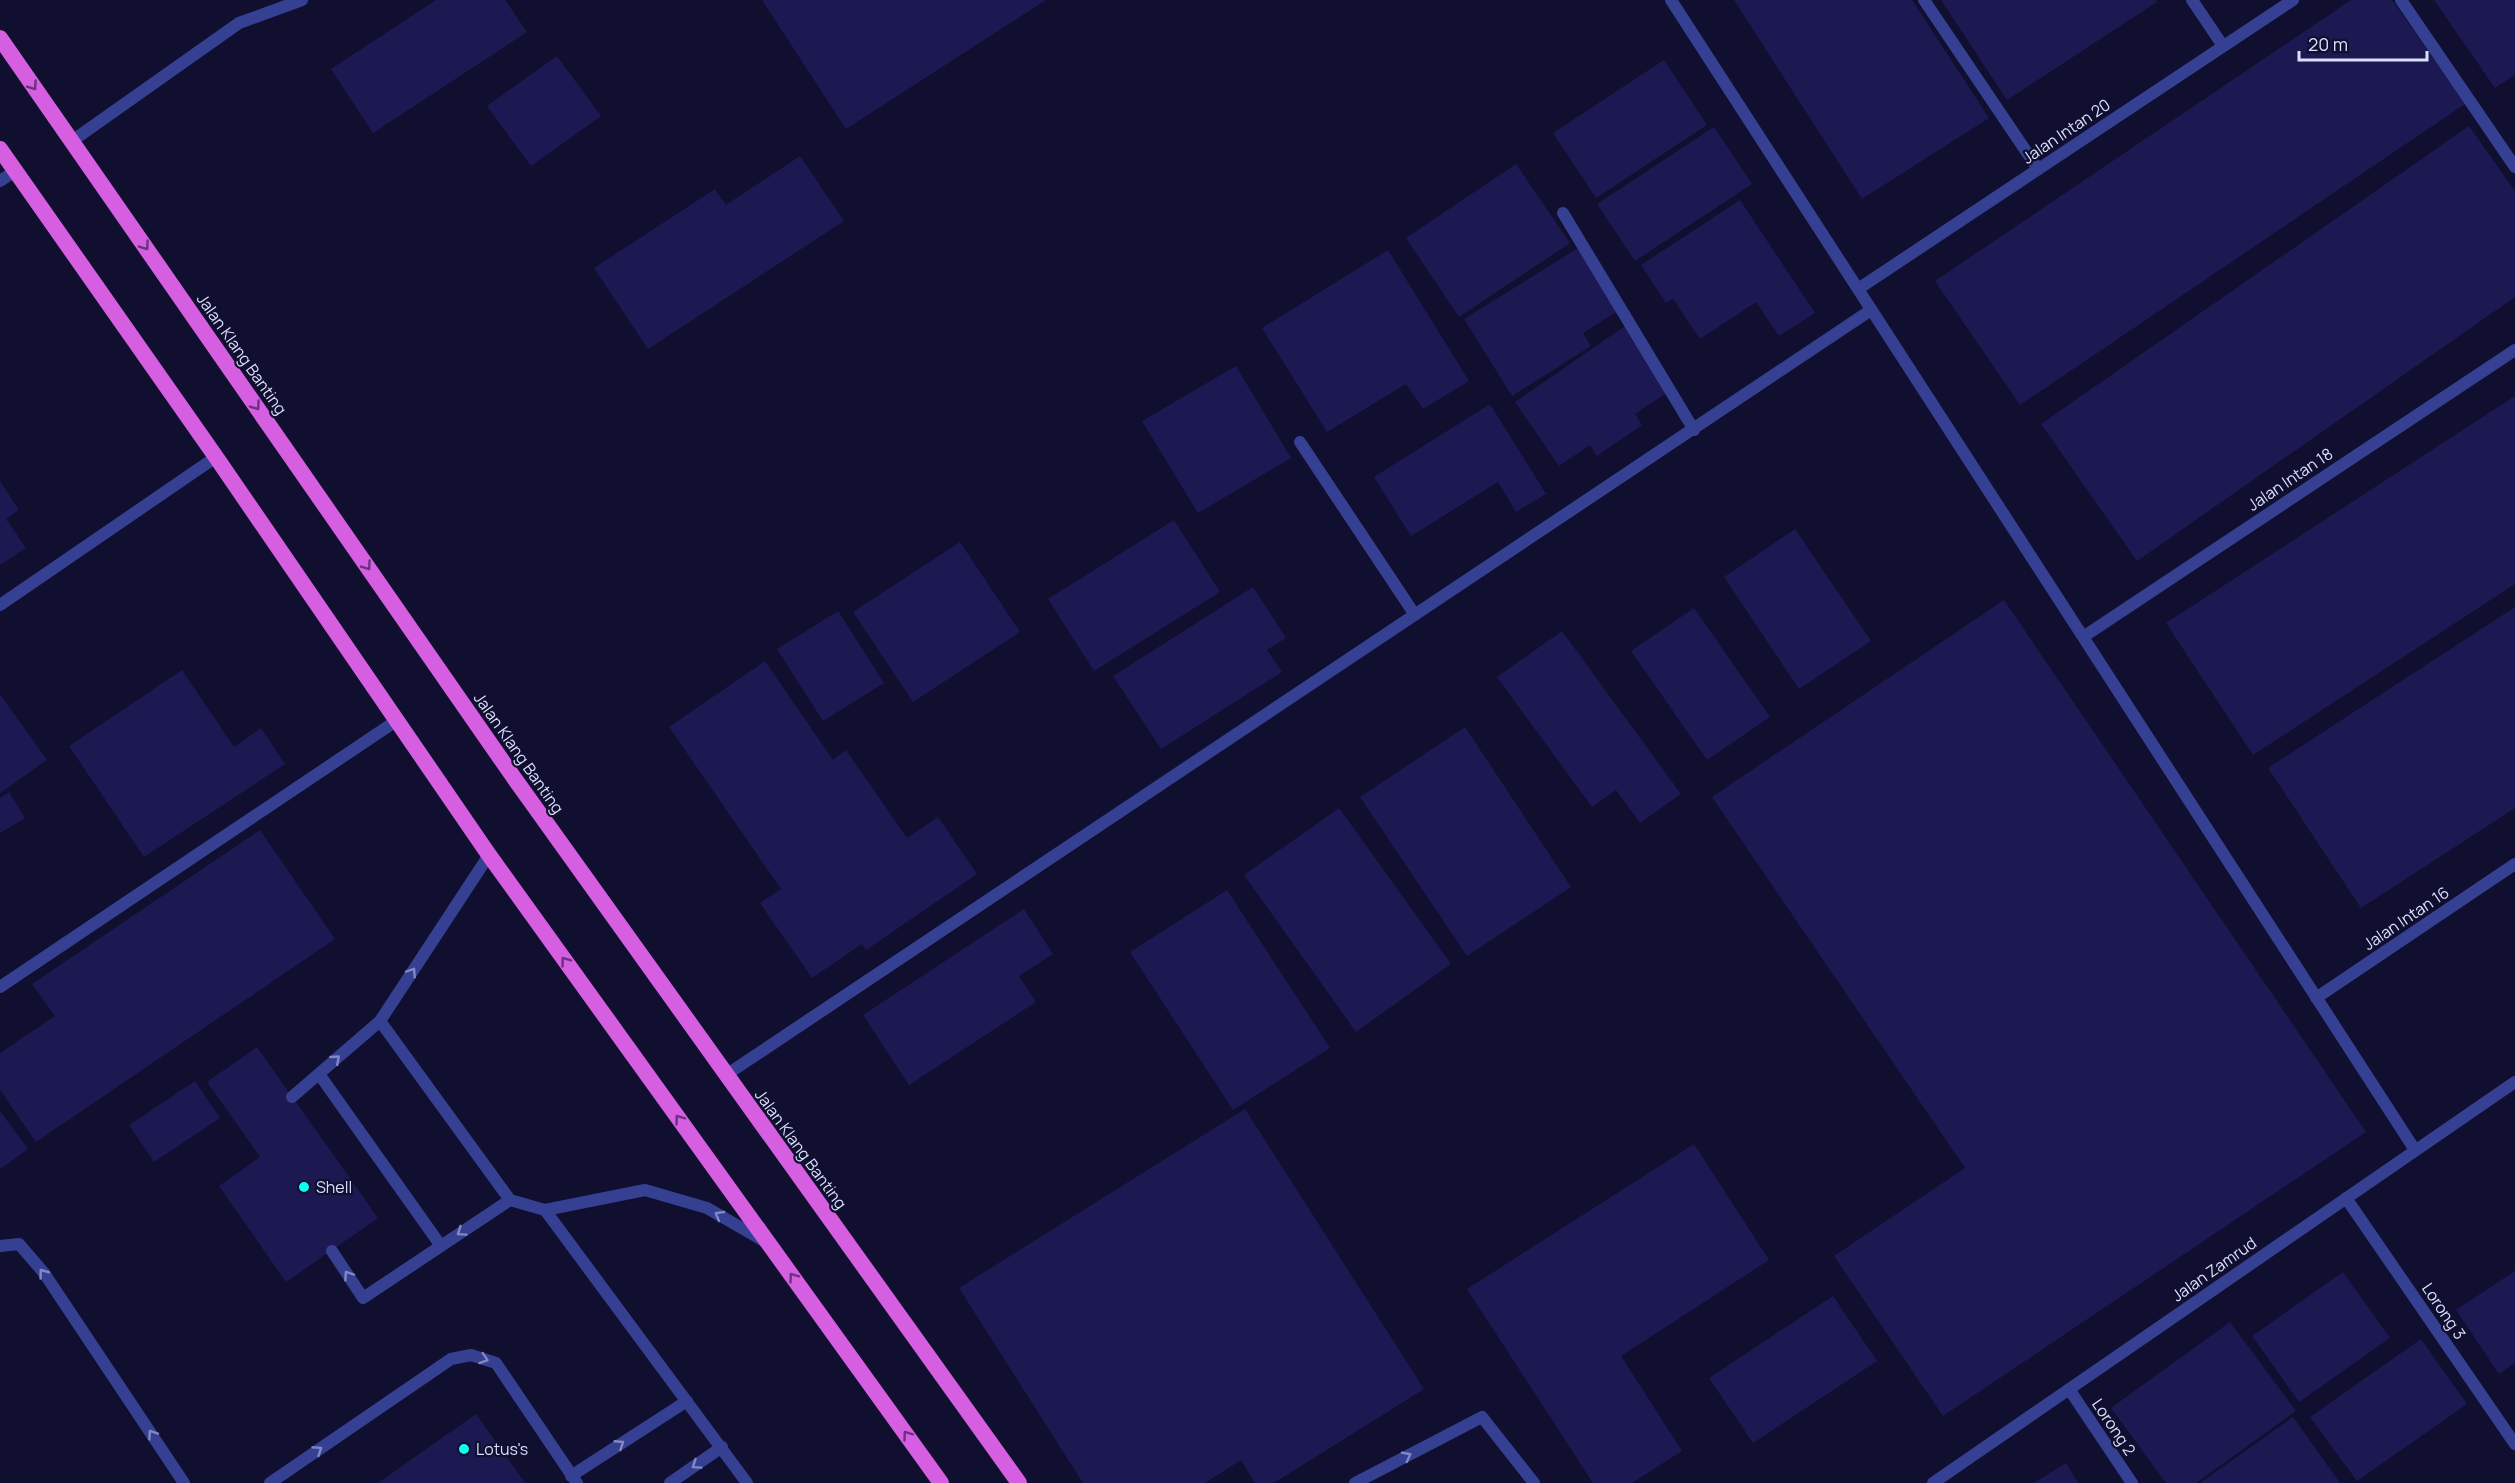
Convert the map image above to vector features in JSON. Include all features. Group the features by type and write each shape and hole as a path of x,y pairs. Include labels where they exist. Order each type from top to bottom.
{"highway":[{"name":"Jalan Klang Banting","path":"0,38 512,775 1019,1483"},
{"path":"0,149 216,457 489,855 940,1482"}],"street":[{"path":"72,141 239,23 302,0"},
{"path":"1671,0 2415,1150"},
{"path":"1924,0 2038,169"},
{"path":"2192,0 2223,46"},
{"name":"Jalan Intan 20","path":"1858,289 2293,0"},
{"path":"2401,0 2515,167"},
{"path":"0,181 15,171"},
{"path":"1563,213 1694,430"},
{"path":"726,1075 1871,310"},
{"name":"Jalan Intan 18","path":"2083,637 2515,350"},
{"path":"1300,442 1415,615"},
{"path":"0,605 216,457"},
{"path":"0,987 396,722"},
{"path":"292,1097 380,1021 489,855"},
{"name":"Jalan Intan 16","path":"2316,998 2515,864"},
{"path":"380,1021 510,1200 545,1210 645,1190 707,1208 769,1244"},
{"path":"319,1074 441,1246"},
{"name":"Jalan Zamrud","path":"1933,1483 2515,1082"},
{"name":"Lorong 3","path":"2346,1198 2515,1444"},
{"path":"332,1251 363,1298 510,1200"},
{"path":"545,1210 747,1483"},
{"path":"0,1246 19,1244 44,1273 184,1483"},
{"path":"270,1483 451,1359 471,1355 496,1363 574,1480 687,1401"},
{"name":"Lorong 2","path":"2069,1389 2132,1483"},
{"path":"1355,1483 1482,1417 1534,1483"},
{"path":"670,1483 722,1448"}],"building":[{"path":"436,0 505,0 527,32 373,133 331,69"},
{"path":"762,0 1046,0 846,129"},
{"path":"1734,0 1912,0 1989,118 1862,199"},
{"path":"1941,0 2156,0 2157,2 2007,100"},
{"path":"2351,0 2392,0 2465,104 2020,405 1935,281"},
{"path":"2434,0 2515,0 2515,75 2495,88"},
{"path":"557,56 601,116 531,166 487,106"},
{"path":"1664,60 1707,125 1596,198 1553,133"},
{"path":"2469,126 2515,191 2515,297 2137,561 2041,424"},
{"path":"1714,127 1752,184 1635,261 1597,204"},
{"path":"800,156 844,221 648,349 594,268 715,189 726,205"},
{"path":"1516,164 1570,243 1459,317 1406,238"},
{"path":"1740,200 1815,313 1779,336 1756,302 1700,339 1673,299 1666,303 1641,265"},
{"path":"1578,248 1618,311 1583,333 1591,346 1512,396 1464,319"},
{"path":"1388,250 1469,381 1423,409 1406,384 1327,432 1262,328"},
{"path":"1625,326 1669,391 1635,414 1642,425 1597,456 1590,445 1559,466 1515,402"},
{"path":"1236,366 1291,458 1198,513 1142,421"},
{"path":"2515,396 2515,584 2253,755 2166,623"},
{"path":"1490,404 1546,494 1516,512 1498,482 1411,536 1374,477"},
{"path":"0,481 19,510 6,519 26,548 0,565"},
{"path":"1174,520 1220,592 1094,671 1048,599"},
{"path":"1795,529 1871,641 1799,689 1724,577"},
{"path":"960,542 1020,632 913,702 853,612"},
{"path":"1253,587 1286,638 1267,650 1282,672 1161,749 1113,676"},
{"path":"2004,600 2366,1132 1943,1416 1834,1256 1965,1168 1712,797"},
{"path":"2515,607 2515,808 2361,908 2268,768"},
{"path":"1694,608 1770,717 1707,760 1631,651"},
{"path":"838,611 884,683 823,721 777,649"},
{"path":"1562,631 1681,794 1640,823 1616,790 1592,807 1497,677"},
{"path":"765,661 833,760 846,750 907,838 938,817 977,874 866,950 862,944 812,978 760,903 781,889 669,727"},
{"path":"182,670 234,747 261,728 285,764 144,857 69,746"},
{"path":"0,694 47,760 0,793"},
{"path":"1465,727 1571,887 1467,956 1360,797"},
{"path":"9,792 25,818 0,833 0,798"},
{"path":"1339,808 1451,964 1356,1032 1244,875"},
{"path":"260,830 335,939 36,1142 0,1090 0,1053 55,1016 32,984"},
{"path":"1227,890 1330,1048 1233,1110 1130,952"},
{"path":"1024,909 1053,954 1019,976 1036,1002 909,1085 863,1015"},
{"path":"257,1047 378,1218 286,1282 219,1186 260,1157 207,1082"},
{"path":"195,1081 220,1118 154,1162 129,1125"},
{"path":"1245,1109 1424,1389 1274,1483 1255,1483 1241,1460 1205,1483 1083,1483 959,1288"},
{"path":"0,1111 28,1149 0,1169"},
{"path":"1694,1144 1769,1260 1621,1356 1682,1451 1632,1483 1593,1483 1467,1289"},
{"path":"2515,1271 2515,1363 2499,1374 2456,1310"},
{"path":"2343,1272 2390,1338 2299,1402 2252,1336"},
{"path":"1833,1296 1877,1361 1753,1443 1709,1378"},
{"path":"2230,1322 2296,1411 2196,1483 2166,1483 2111,1408"},
{"path":"2421,1339 2467,1404 2357,1481 2310,1417"},
{"name":"Lotus's","path":"476,1414 525,1483 378,1483"},
{"path":"2293,1417 2340,1483 2200,1483"},
{"path":"2066,1463 2078,1483 2034,1483"}],"place":[{"name":"Shell","path":"304,1187"},
{"name":"Lotus's","path":"464,1449"}]}
